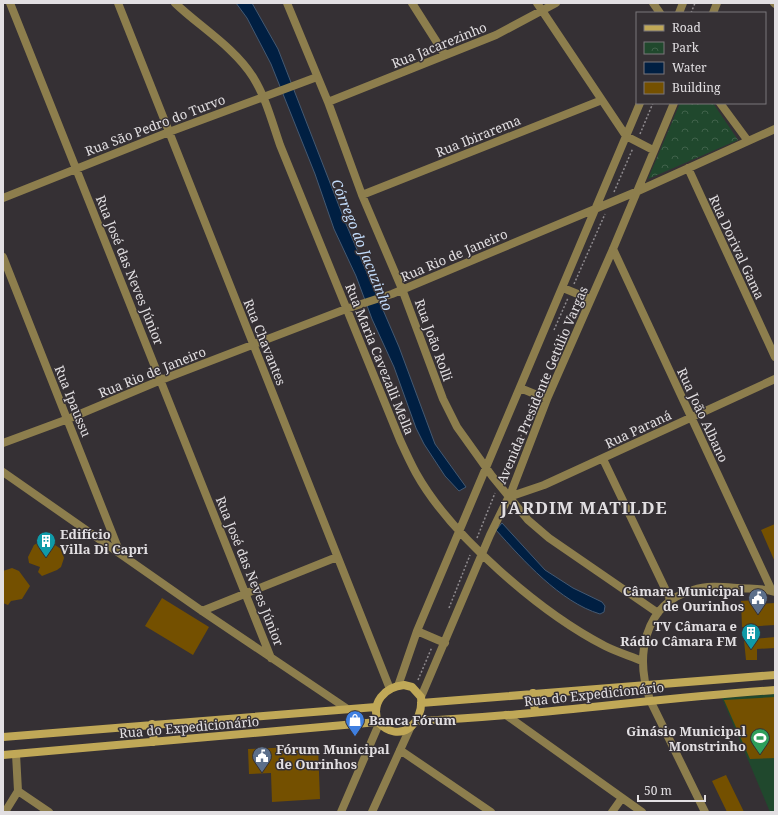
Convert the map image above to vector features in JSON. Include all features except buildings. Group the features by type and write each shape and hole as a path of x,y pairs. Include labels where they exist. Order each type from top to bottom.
{"main road":[{"name":"Rua do Expedicionário","path":"421,700 775,675"},
{"path":"740,678 741,693"},
{"path":"412,687 421,700 421,710 414,724 401,731 395,732 389,731 379,723 376,707 381,696 394,688 412,687"},
{"name":"Rua do Expedicionário","path":"414,724 650,700 775,690"},
{"path":"533,693 535,712"},
{"name":"Rua do Expedicionário","path":"3,737 346,708 376,707"},
{"name":"Rua do Expedicionário","path":"3,755 379,723"},
{"path":"152,724 154,742"}],"street":[{"name":"Rua José das Neves Júnior","path":"10,3 272,658"},
{"name":"Rua Chavantes","path":"118,3 337,557 394,688"},
{"name":"Rua Maria Cavezalli Mella","path":"175,3 239,60 252,76 263,97 346,309 400,440 416,474 437,503 482,553 547,609 606,646 642,661"},
{"name":"Rua João Rolli","path":"287,3 328,102 362,195 402,289 443,400 456,427 528,520 549,538 658,613"},
{"path":"412,3 445,55"},
{"path":"537,3 626,136 653,150"},
{"name":"Rua Jacarezinho","path":"328,102 496,35 556,3"},
{"path":"653,3 659,12"},
{"name":"Rua São Pedro do Turvo","path":"3,198 169,132 317,77"},
{"name":"Rua Ibirarema","path":"362,195 602,100"},
{"name":"Avenida Presidente Getúlio Vargas","path":"394,688 640,104"},
{"name":"Avenida Presidente Getúlio Vargas","path":"421,700 482,553 509,497 547,399 638,191 653,150 674,104"},
{"path":"721,104 748,141"},
{"name":"Rua Rio de Janeiro","path":"3,443 68,419 161,380 253,344 357,305 392,294 638,191 775,129"},
{"name":"Rua Dorival Gama","path":"688,168 775,357"},
{"name":"Rua João Albano","path":"613,249 773,592"},
{"name":"Rua Ipaussu","path":"3,257 121,554"},
{"path":"563,288 590,299"},
{"name":"Rua Paraná","path":"509,497 526,493 603,459 775,379"},
{"path":"520,388 547,399"},
{"path":"603,459 671,601"},
{"path":"3,472 202,611 346,708"},
{"path":"202,611 337,557"},
{"path":"704,812 650,700 645,684 642,661 648,633 658,613 671,601 682,594 701,588 732,588 773,592"},
{"path":"417,631 445,644"},
{"path":"506,715 642,812"},
{"path":"341,812 379,723"},
{"path":"372,812 400,750 414,724"},
{"path":"400,750 490,812"},
{"path":"5,812 18,791 16,754"},
{"path":"18,791 49,812"},
{"path":"612,812 622,798"}],"green space":[{"path":"680,104 714,104 738,140 648,179"},
{"name":"Ginásio Municipal Monstrinho","path":"775,694 775,812 770,812 722,698"}],"water":[{"path":"236,3 252,3 278,49 346,224 399,347 435,444 466,487 459,491 445,476 424,444 416,428 394,367 372,319 356,276 334,229 315,174 271,64 247,18"},
{"path":"502,523 545,570 573,588 602,602 605,606 604,612 600,614 585,608 571,600 543,579 496,530"}],"place":[{"name":"Edifício Villa Di Capri","path":"46,558"},
{"name":"Câmara Municipal de Ourinhos","path":"758,615"},
{"name":"TV Câmara e Rádio Câmara FM","path":"751,650"},
{"name":"Banca Fórum","path":"355,737"},
{"name":"Ginásio Municipal Monstrinho","path":"760,755"},
{"name":"Fórum Municipal de Ourinhos","path":"262,773"}],"district":[{"name":"JARDIM MATILDE","path":"584,508"}],"water label":[{"name":"Córrego do Jacuzinho","path":"362,245"}]}
